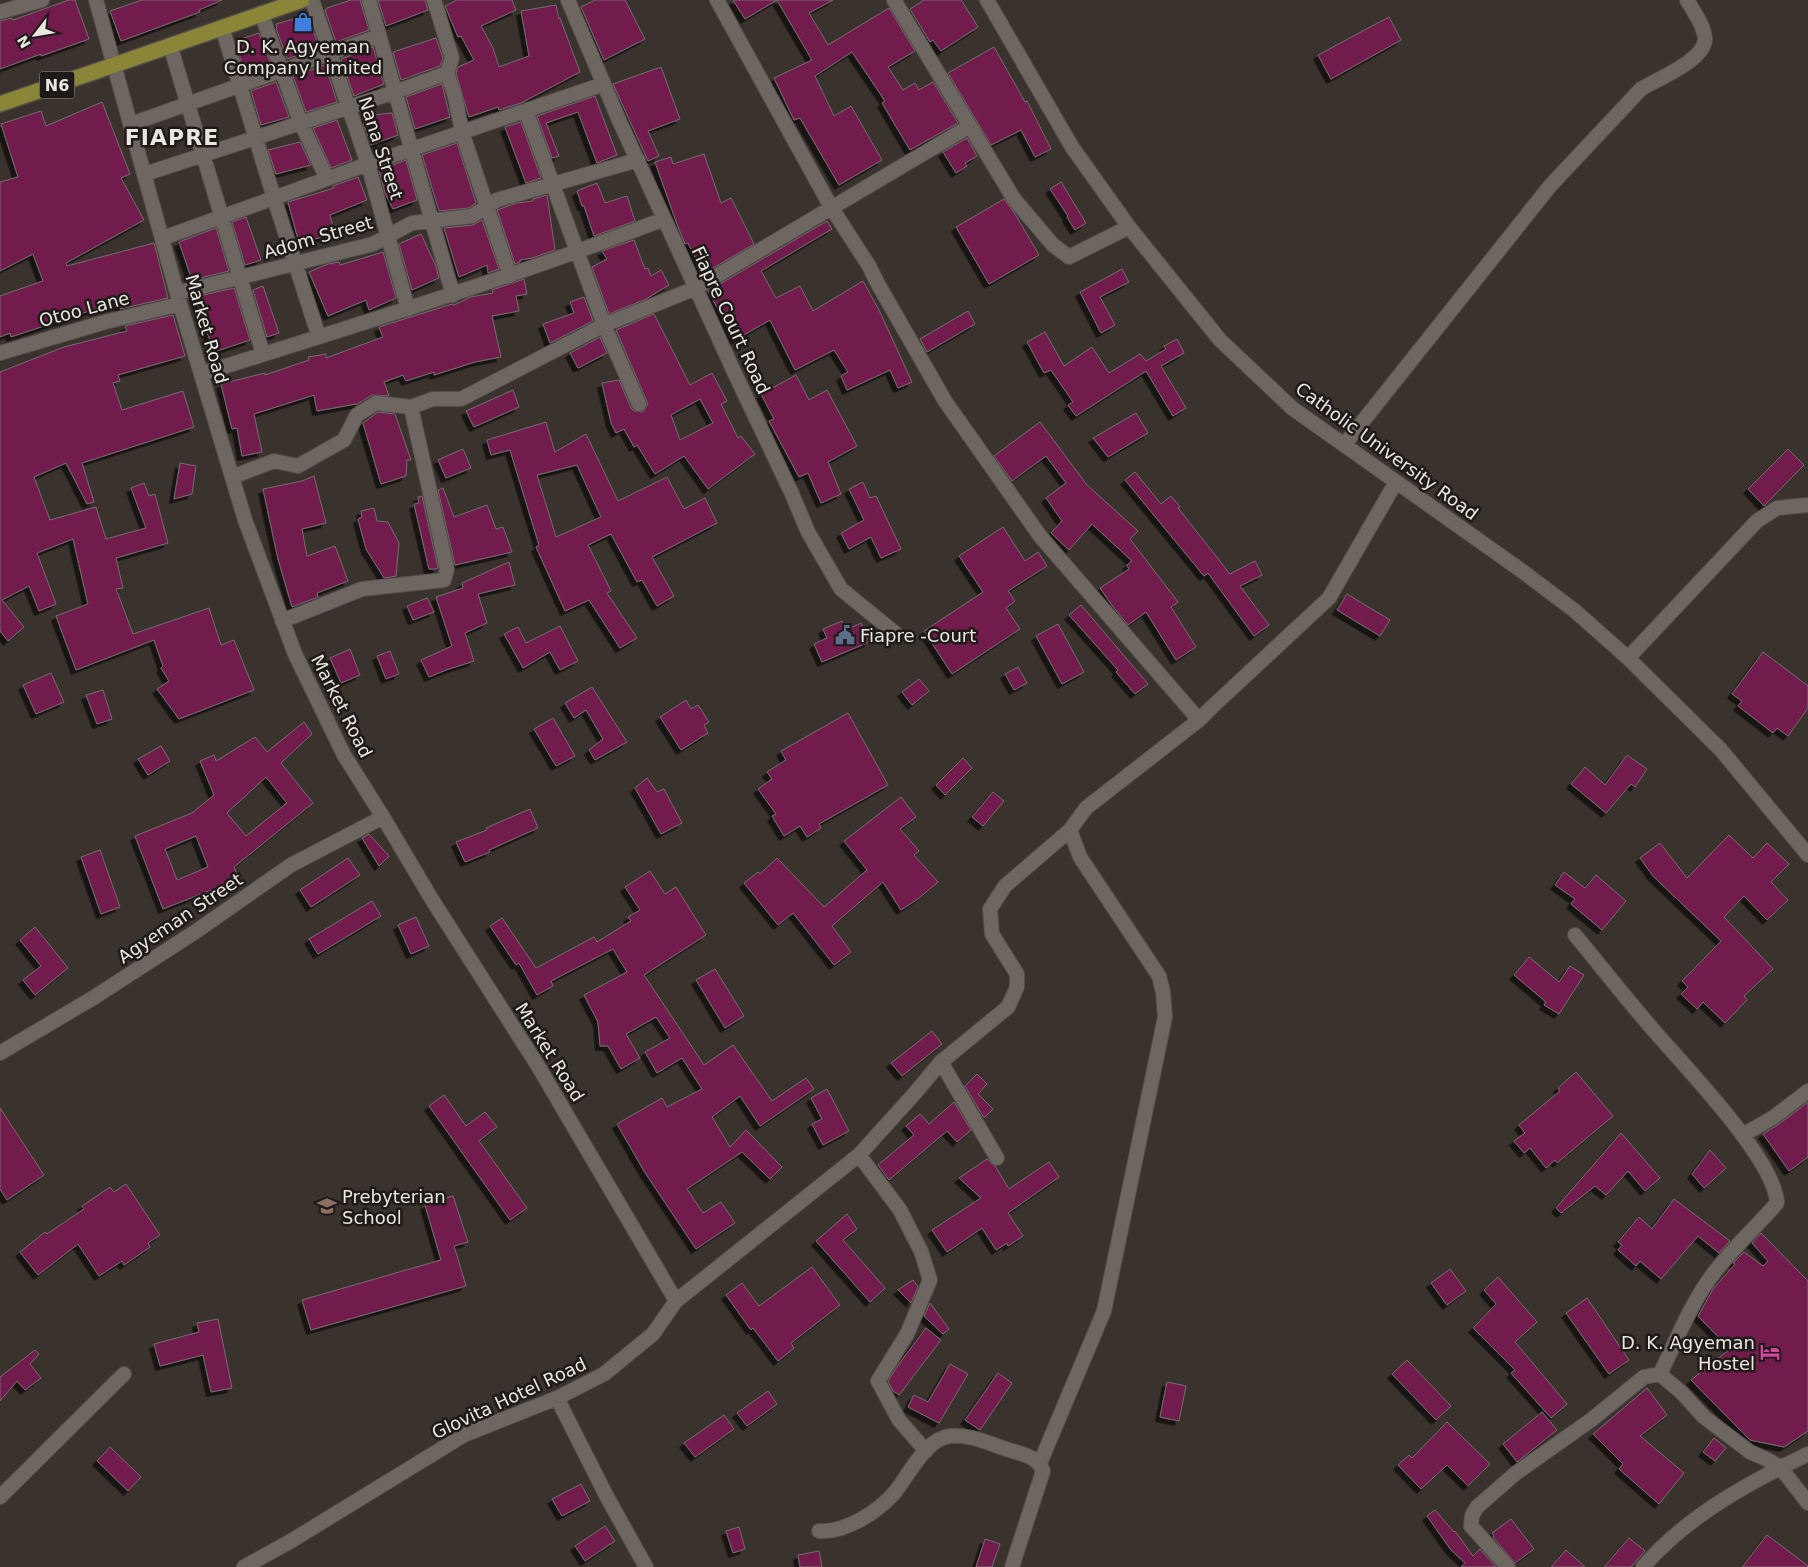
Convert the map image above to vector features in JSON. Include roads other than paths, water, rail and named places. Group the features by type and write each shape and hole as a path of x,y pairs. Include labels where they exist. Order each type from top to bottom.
{"main road":[{"name":"N6","path":"0,104 302,0"}],"street":[{"path":"0,12 42,0"},
{"name":"Market Road","path":"96,0 163,238 178,299 245,520 295,654 344,755 431,898 538,1066 676,1301"},
{"name":"Nana Street","path":"312,0 368,164 408,309"},
{"path":"369,0 453,295"},
{"path":"434,0 452,58 447,73 455,96 462,132 510,276"},
{"name":"Fiapre Court Road","path":"568,0 664,219 808,532 842,589 895,632"},
{"path":"717,0 831,207 870,266 878,284 945,401 1046,544 1199,720"},
{"path":"894,0 1014,199 1053,245 1069,257 1129,227"},
{"name":"Catholic University Road","path":"987,0 1072,147 1129,227 1220,340 1292,408 1530,576 1575,611 1628,658 1721,750 1808,855"},
{"path":"1344,445 1550,186 1641,90 1672,73 1702,50 1705,39 1702,26 1687,0"},
{"path":"262,14 301,123 327,179"},
{"path":"222,27 319,337"},
{"path":"131,124 379,36"},
{"path":"170,45 264,354"},
{"path":"145,174 348,108 447,73"},
{"path":"163,238 368,164 604,84"},
{"path":"526,111 604,325 638,404"},
{"path":"232,477 274,461 298,466 344,440 357,415 376,403 411,407 433,399 461,399 604,325 696,288 970,126"},
{"name":"Adom Street","path":"178,299 240,277 373,244 412,223 472,216 497,200 638,160"},
{"path":"201,374 510,276 664,219"},
{"name":"Otoo Lane","path":"0,353 178,299"},
{"path":"282,621 362,589 444,580 447,570 411,407"},
{"name":"Glovita Hotel Road","path":"244,1567 292,1541 464,1436 557,1398 604,1374 653,1334 676,1301 859,1155 941,1062 1008,1007 1017,986 1018,974 992,934 990,909 1005,886 1070,830 1086,808 1199,720 1329,598 1396,482"},
{"path":"1628,658 1757,521 1777,508 1808,504"},
{"name":"Agyeman Street","path":"0,1053 93,998 195,932 291,865 383,817"},
{"path":"1040,1463 1104,1311 1164,1017 1163,992 1159,976 1080,857 1070,830"},
{"path":"1575,935 1649,1026 1742,1135 1764,1168 1776,1193 1777,1203 1740,1241 1710,1278 1693,1306 1660,1374"},
{"path":"941,1062 997,1158"},
{"path":"1742,1135 1774,1117 1808,1091"},
{"path":"859,1155 900,1210 921,1251 930,1280 907,1334 878,1382 899,1420 926,1451"},
{"path":"0,1497 124,1374"},
{"path":"1660,1374 1682,1393 1704,1417 1750,1452 1766,1458 1780,1467 1808,1504"},
{"path":"1508,1567 1471,1526 1472,1516 1477,1507 1516,1473 1591,1420 1644,1377 1660,1374"},
{"path":"557,1398 607,1497 646,1567"},
{"path":"819,1531 830,1532 862,1520 894,1494 912,1465 939,1440 950,1436 972,1437 1032,1457 1040,1463 1043,1471 1012,1567"},
{"path":"1643,1567 1676,1534 1721,1500 1780,1467 1808,1454"}],"place":[{"name":"D. K. Agyeman Company Limited","path":"303,22"},
{"name":"Fiapre -Court","path":"845,635"},
{"name":"Prebyterian School","path":"327,1206"},
{"name":"D. K. Agyeman Hostel","path":"1770,1352"}],"district":[{"name":"FIAPRE","path":"172,137"}]}
